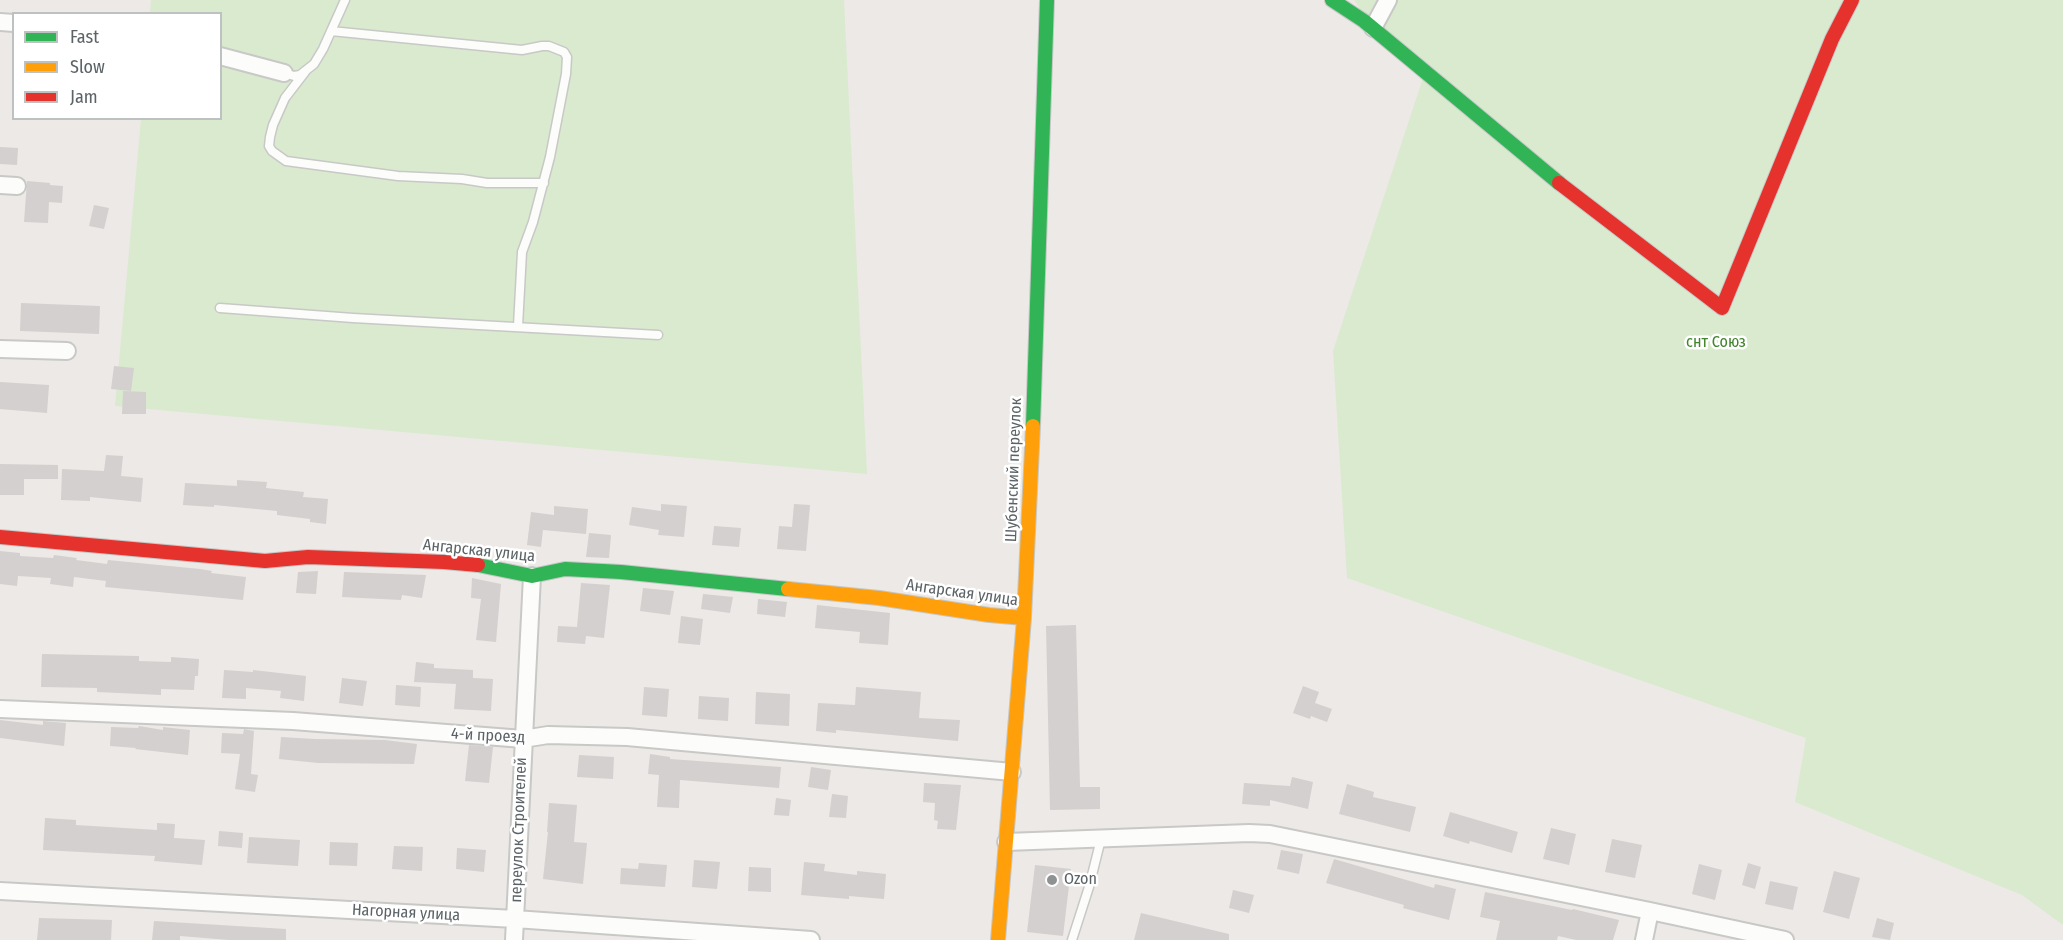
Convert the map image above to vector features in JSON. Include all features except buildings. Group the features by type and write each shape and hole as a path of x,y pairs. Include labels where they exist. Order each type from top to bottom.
{"street":[{"name":"Шубенский переулок","path":"998,940 1024,618 1032,452 1047,0"},
{"path":"1332,0 1373,28 1573,195 1722,308 1832,39 1852,0"},
{"path":"1373,28 1388,0"},
{"path":"222,57 284,73"},
{"path":"0,185 18,186"},
{"path":"0,349 67,351"},
{"name":"Ангарская улица","path":"0,537 265,561 308,557 351,557 461,563 532,576 565,569 621,572 879,598 989,615 1024,618"},
{"name":"переулок Строителей","path":"514,940 532,576"},
{"name":"4-й проезд","path":"0,709 293,721 523,740 548,735 627,737 1011,772"},
{"path":"1006,842 1270,834 1650,910 1785,940"},
{"name":"Нагорная улица","path":"0,891 515,919 812,940"},
{"path":"1644,940 1650,910"}],"lane":[{"path":"345,0 318,57 285,98 273,124 269,146 272,151 286,161 398,176 462,179 487,183 544,183"},
{"path":"331,31 522,50 549,46 564,52 567,57 566,74 544,183 522,252 518,326"},
{"path":"284,73 294,76 305,72"},
{"path":"220,308 658,335"},
{"path":"1072,940 1101,839"}],"green space":[{"path":"151,0 844,0 867,474 115,406 141,120 222,120 222,12 150,12"},
{"name":"снт Союз","path":"1354,0 2063,0 2063,925 2022,895 1795,802 1806,738 1347,578 1333,351 1425,72 1373,28"}],"traffic: fast":[{"path":"1033,426 1047,0"},
{"path":"1332,0 1364,21 1559,183"},
{"path":"478,565 532,576 565,569 621,572 788,589"}],"traffic: slow":[{"path":"998,940 1024,618 1033,426"},
{"path":"788,589 879,598 989,615 1024,618"}],"traffic: jam":[{"path":"1559,183 1722,308 1832,39 1852,0"},
{"path":"0,537 265,561 308,557 478,565"}],"place":[{"name":"Ozon","path":"1052,880"}]}
